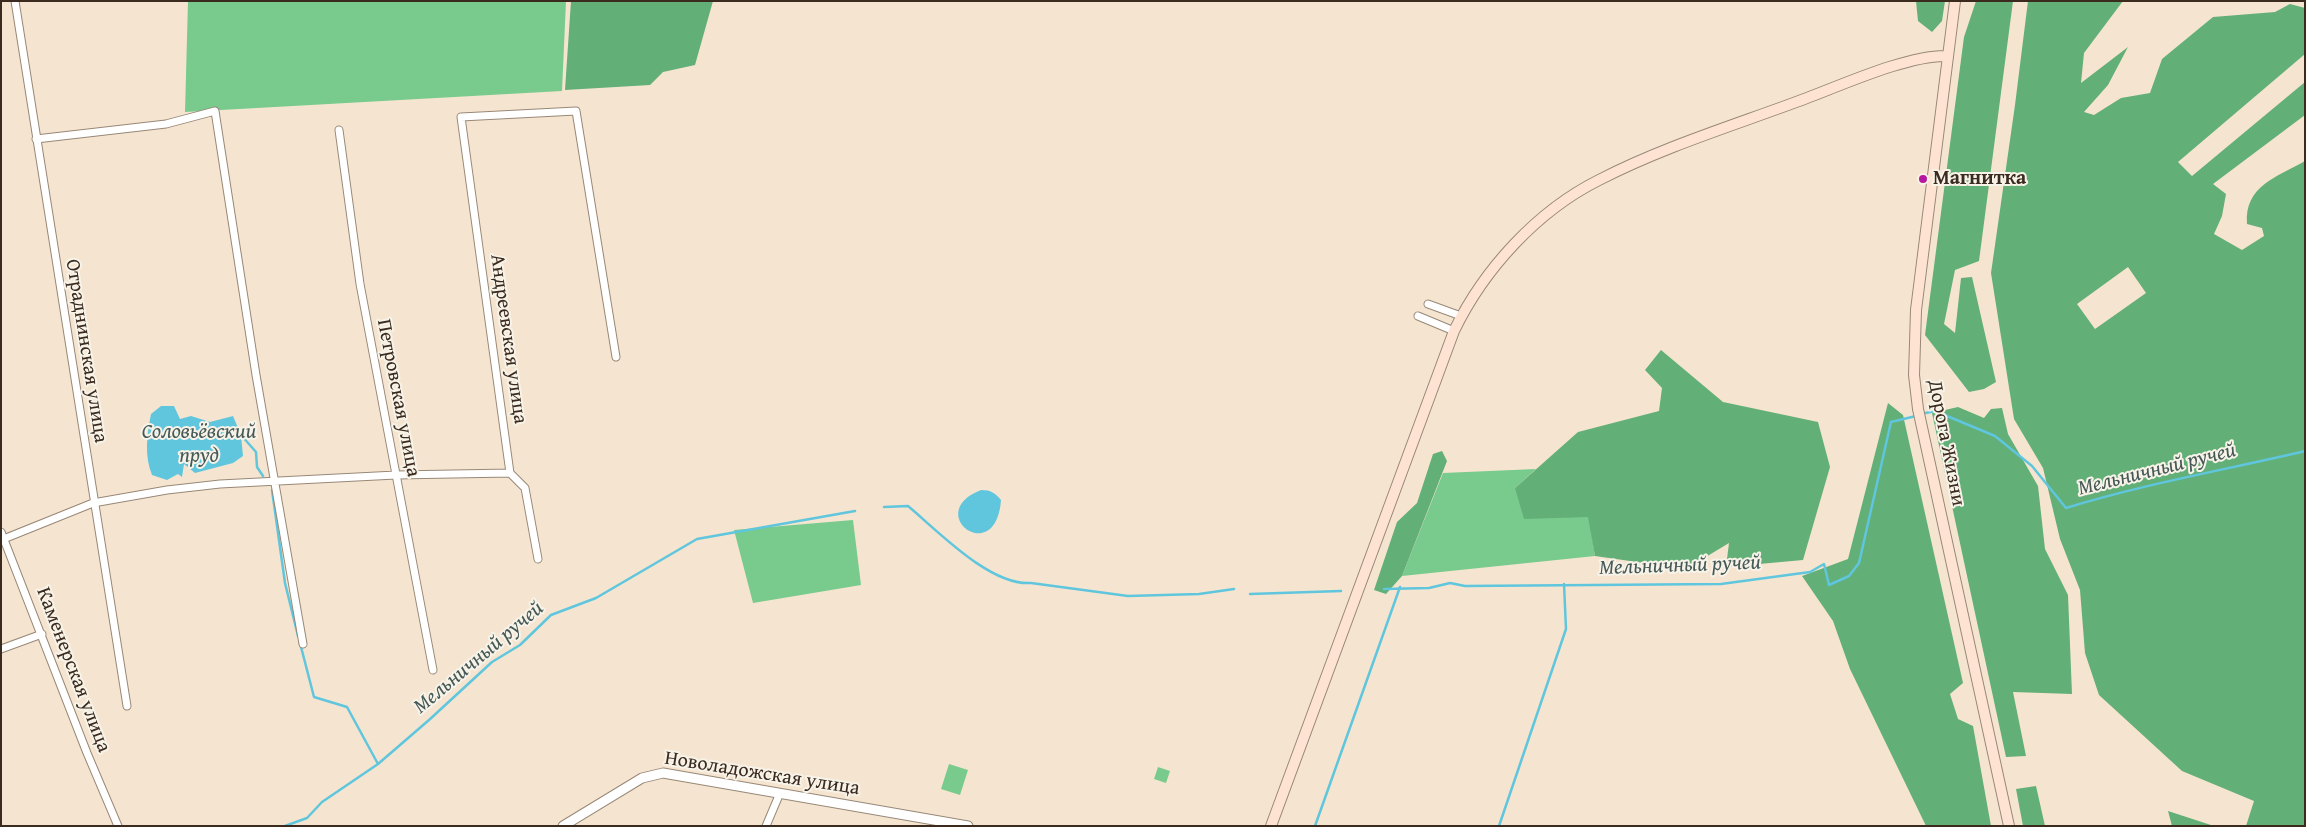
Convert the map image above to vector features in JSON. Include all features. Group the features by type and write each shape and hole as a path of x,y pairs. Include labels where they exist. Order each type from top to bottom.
{"main road":[{"name":"Дорога Жизни","path":"1955,1 1916,310 1914,375 1918,409 2009,826"},
{"path":"1271,826 1454,331 1472,296 1496,264 1552,210 1598,180 1647,158 1921,57 1948,56"}],"street":[{"name":"Отраднинская улица","path":"15,1 93,503 127,706"},
{"name":"Андреевская улица","path":"510,473 461,117 576,110 616,357"},
{"path":"36,139 166,124 215,111 256,375 277,482 303,644"},
{"name":"Петровская улица","path":"339,130 360,284 433,670"},
{"path":"1428,304 1461,316"},
{"path":"1418,316 1454,331"},
{"path":"2,537 93,503 194,487 396,475 510,473 525,488 538,559"},
{"name":"Каменерская улица","path":"2,537 116,823"},
{"path":"1,649 42,634"},
{"name":"Новоладожская улица","path":"563,826 642,778 653,774 675,774 968,826"},
{"path":"766,826 780,793"}],"green space":[{"path":"188,1 566,1 562,91 185,112"},
{"path":"571,1 713,1 695,65 663,72 650,85 565,90"},
{"path":"1916,1 1945,1 1942,21 1932,32 1918,21"},
{"path":"1976,1 2013,1 1979,261 1955,270 1944,324 1955,333 1961,278 1972,277 1996,382 1984,389 1969,392 1925,335 1964,37"},
{"path":"2028,1 2123,1 2084,53 2081,83 2128,47 2108,85 2084,112 2094,115 2121,98 2150,93 2162,59 2213,17 2275,12 2290,4 2305,8 2305,54 2178,162 2192,176 2305,82 2305,115 2213,184 2226,194 2222,216 2214,234 2242,250 2264,236 2262,228 2247,224 2247,211 2251,200 2264,184 2305,161 2305,826 2246,826 2254,801 2182,771 2099,695 2085,653 2080,590 2060,539 2043,468 2014,419 1991,273","holes":["2128,267 2146,293 2095,329 2077,304"]},
{"path":"1661,350 1723,402 1818,422 1830,467 1803,560 1726,567 1729,543 1686,569 1595,556 1588,517 1524,519 1515,488 1578,432 1659,411 1662,388 1645,370"},
{"path":"1888,403 1903,415 1963,683 1950,694 1958,719 1973,726 1991,826 1926,826 1850,669 1833,621 1802,576 1848,559"},
{"path":"1958,407 1984,418 1991,409 2002,408 2008,434 2038,486 2045,549 2068,595 2072,694 2013,692 2026,756 2006,757 1932,413"},
{"path":"1442,451 1447,461 1402,576 1386,594 1374,590 1397,522 1417,503 1433,454"},
{"path":"1536,469 1515,488 1589,517 1595,556 1402,576 1443,473"},
{"path":"853,520 861,585 753,603 734,530"},
{"path":"949,764 968,770 960,795 941,789"},
{"path":"1158,767 1170,771 1166,783 1154,779"},
{"path":"2036,786 2045,826 2023,826 2016,789"},
{"path":"2168,811 2214,826 2172,826"}],"water":[{"name":"Соловьёвский пруд","path":"161,406 174,406 180,419 191,416 210,422 233,416 241,435 243,456 233,463 195,473 184,464 182,477 178,474 167,480 152,475 147,452 148,430 151,414"},
{"path":"981,490 992,492 1001,500 996,520 987,531 977,533 967,530 960,521 959,511 965,500"}],"waterway":[{"name":"Мельничный ручей","path":"1921,414 1935,411 1995,436 2032,466 2066,508 2155,484 2305,451"},
{"name":"Мельничный ручей","path":"1384,589 1429,588 1450,583 1465,586 1721,584 1810,572 1824,564 1829,585 1849,576 1859,563 1891,422 1916,416"},
{"path":"241,435 256,452 257,467 263,476"},
{"path":"272,490 285,583 298,636"},
{"name":"Мельничный ручей","path":"884,507 908,506 965,555 982,567 1015,582 1128,596 1199,594 1234,589"},
{"name":"Мельничный ручей","path":"285,826 307,818 322,802 378,764 492,662 520,645 551,615 596,598 697,539 855,511"},
{"path":"1499,826 1566,629 1564,584"},
{"path":"1315,826 1400,587"},
{"name":"Мельничный ручей","path":"1250,594 1341,591"},
{"path":"300,643 314,697 347,707 378,764"}],"place":[{"name":"Магнитка","path":"1923,179"}]}
